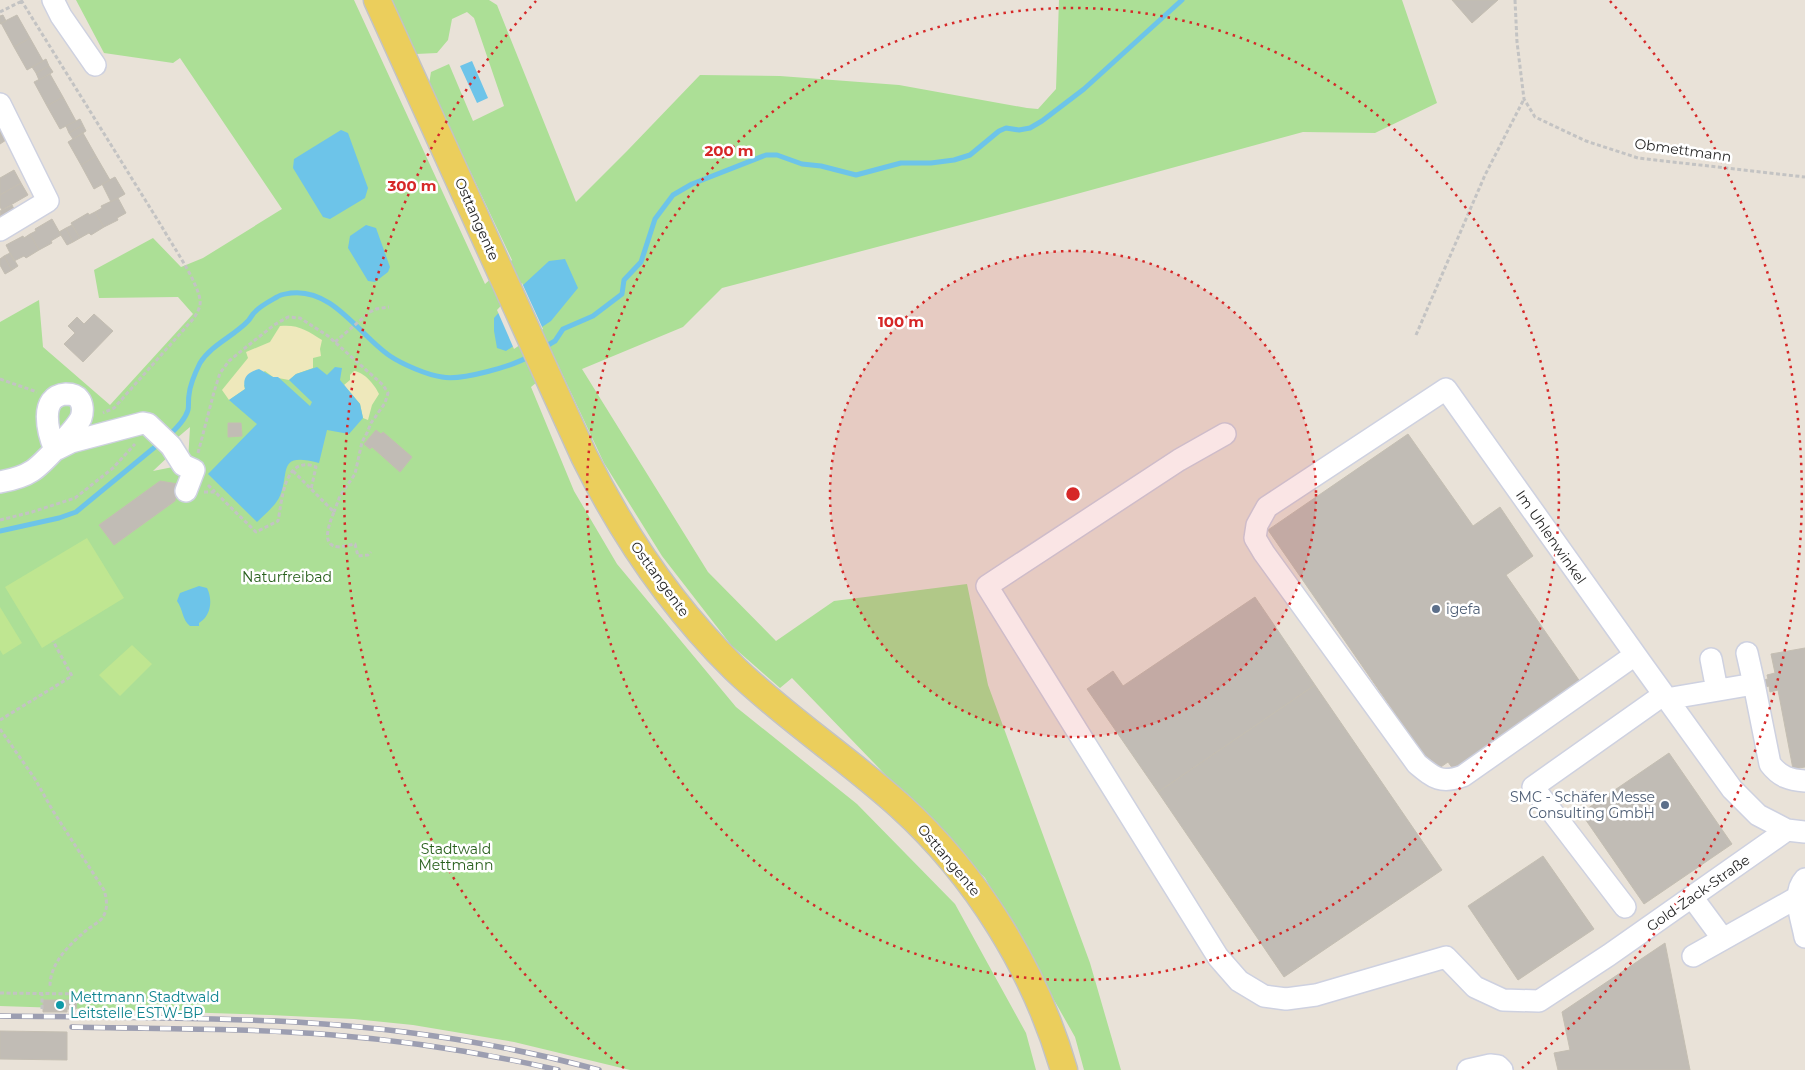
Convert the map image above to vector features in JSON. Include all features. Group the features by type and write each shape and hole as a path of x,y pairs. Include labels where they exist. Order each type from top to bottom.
{"main road":[{"name":"Osttangente","path":"377,0 566,417 614,513 650,568 690,620 718,652 760,692 900,806 916,821 959,870 996,922 1022,967 1046,1018 1064,1070"}],"street":[{"path":"53,0 61,16 95,64"},
{"path":"0,104 48,201 0,230"},
{"name":"Im Uhlenwinkel","path":"1635,655 1463,776 1453,780 1436,779 1417,764 1264,554 1255,538 1257,525 1267,508 1446,389 1635,655 1662,693"},
{"path":"0,482 31,472 39,467 55,450 79,420 82,411 81,404 78,398 70,394 53,397 49,402 47,411 49,433 55,450"},
{"path":"55,450 71,442 144,423 160,435 183,465 194,470 186,491"},
{"name":"Gold-Zack-Straße","path":"1225,434 1171,466 986,586 1218,958 1239,981 1264,996 1286,999 1316,995 1446,957 1475,988 1503,1000 1539,1001 1692,897 1796,831"},
{"path":"1748,653 1770,764 1776,773 1789,780 1805,780"},
{"path":"1711,660 1717,690"},
{"path":"1625,908 1533,787 1662,693 1717,690 1754,684"},
{"name":"Gold-Zack-Straße","path":"1662,693 1732,789 1758,815 1796,831"},
{"path":"1693,956 1723,939 1801,888 1805,937"},
{"path":"1692,897 1723,939"},
{"path":"1468,1070 1490,1065 1498,1066 1502,1070"}],"path":[{"path":"0,12 21,0 162,226 184,264 200,300 199,310 194,318 114,408 95,418 79,420"},
{"path":"1416,335 1485,175 1524,99 1515,0"},
{"name":"Obmettmann","path":"1524,99 1535,117 1586,141 1638,158 1805,177"},
{"path":"335,342 365,316 376,309 389,307"},
{"path":"311,489 316,468 305,464 299,466 286,480 278,521 256,532 194,470 220,373 230,361 274,325 288,317 300,318 335,342 383,385 388,393 386,403 371,423 368,433 362,442 354,474 340,496 327,533 329,542 335,546 342,547 355,544 358,556 370,552"},
{"path":"0,379 53,397"},
{"path":"0,520 75,498 160,435"},
{"path":"293,471 334,512"},
{"path":"186,491 215,492"},
{"path":"0,720 72,676 53,641"},
{"path":"0,729 35,779 53,812 104,890 106,896 106,908 102,919 75,941 62,955 56,963 50,986"},
{"path":"0,993 80,994"},
{"path":"42,994 42,1009"}],"green space":[{"path":"76,0 354,0 485,284 512,260 429,84 431,72 449,64 473,121 504,106 474,18 467,12 452,19 448,40 437,53 416,54 392,0 489,0 497,5 576,202 700,75 780,76 899,85 1038,109 1056,89 1059,0 1402,0 1437,103 1375,133 1303,132 722,288 683,327 582,369 708,572 776,641 834,601 967,584 988,685 1090,963 1121,1070 1084,1070 1075,1037 985,878 792,678 780,688 731,645 662,556 604,463 558,365 531,387 574,491 617,564 736,707 857,804 955,904 1026,1033 1036,1070 630,1070 514,1042 413,1025 354,1019 0,1006 0,322 39,300 43,347 110,405 193,314 178,297 99,298 94,270 153,238 181,267 203,258 282,209 180,58 173,63 104,53","holes":["190,427 188,461 183,465 153,471 171,454 177,438"]},
{"path":"87,538 124,598 42,648 5,587"},
{"path":"0,607 22,643 3,655 0,650"},
{"path":"132,645 152,664 120,696 99,675"}],"sand":[{"path":"280,326 298,327 322,340 321,356 313,358 313,368 296,374 289,380 273,377 265,371 244,385 245,389 229,400 222,390 248,358 246,352 270,342"},
{"path":"354,371 362,374 369,380 379,394 372,405 368,420 363,418 360,404 344,385 350,380 350,375"}],"water":[{"path":"472,61 488,98 477,103 460,66"},
{"path":"341,130 348,133 368,188 365,198 330,219 323,217 293,168 294,159"},
{"path":"366,225 376,228 390,267 388,272 375,282 368,281 348,248 350,236"},
{"path":"565,259 578,288 551,321 506,351 497,348 494,318 523,285 549,261"},
{"path":"317,367 327,375 335,367 342,368 340,380 360,404 363,418 349,434 327,430 319,463 305,460 290,462 279,498 272,508 257,522 208,474 257,424 229,400 245,389 245,378 259,369 273,377 278,377 310,406 312,402 289,380 296,374"},
{"path":"199,586 207,588 210,607 206,616 199,623 199,626 190,626 185,621 177,601 180,593"}],"pier":[{"path":"522,283 543,329 514,349 497,310"}],"building":[{"path":"1452,0 1498,0 1472,23"},
{"path":"3,15 6,21 0,24 0,16"},
{"path":"17,15 30,38 14,47 1,23"},
{"path":"30,38 43,61 27,70 14,47"},
{"path":"46,59 49,66 36,73 32,67"},
{"path":"49,66 53,72 39,80 36,73"},
{"path":"50,74 63,97 47,106 34,82"},
{"path":"63,97 76,121 60,129 47,106"},
{"path":"80,119 83,125 69,133 66,126"},
{"path":"83,125 86,131 73,139 69,133"},
{"path":"0,129 6,140 0,144"},
{"path":"83,133 96,156 81,165 68,142"},
{"path":"96,156 110,180 94,189 81,165"},
{"path":"14,170 21,183 0,195 0,178"},
{"path":"115,177 125,194 111,202 102,184"},
{"path":"21,183 28,195 2,210 0,207 0,195"},
{"path":"118,198 126,213 117,218 118,220 104,227 95,212 102,208 101,206"},
{"path":"12,205 15,211 1,219 0,211"},
{"path":"95,212 104,227 91,235 89,233 80,238 71,223 88,213 89,215"},
{"path":"52,219 61,235 51,241 52,243 39,250 30,234"},
{"path":"72,225 80,238 73,242 66,228"},
{"path":"66,228 73,242 67,245 59,232"},
{"path":"30,234 39,250 26,258 24,256 14,261 6,245"},
{"path":"10,253 18,266 12,270 4,256"},
{"path":"4,256 12,270 5,274 0,265 0,259"},
{"path":"94,314 113,331 83,362 64,344 75,333 68,326 77,317 84,324"},
{"path":"228,423 241,423 242,436 228,437"},
{"path":"376,430 381,434 383,432 412,457 400,472 372,447 370,449 364,444"},
{"path":"1408,434 1473,526 1500,507 1533,556 1506,575 1583,686 1456,773 1448,762 1435,771 1268,530"},
{"path":"160,481 178,484 175,501 114,545 99,525"},
{"path":"1255,597 1315,685 1158,792 1087,689 1113,671 1123,686"},
{"path":"1805,648 1805,767 1793,769 1778,690 1770,692 1769,686 1765,687 1763,680 1768,679 1767,675 1775,673 1771,654"},
{"path":"1315,685 1442,870 1284,977 1158,792"},
{"path":"1669,753 1732,844 1644,904 1581,813"},
{"path":"1543,856 1594,929 1518,980 1468,906"},
{"path":"1665,943 1690,1070 1558,1070 1554,1053 1570,1050 1562,1012"},
{"name":"Mettmann Stadtwald Leitstelle ESTW-BP","path":"43,1000 77,1000 76,1009 67,1009 67,1012 43,1012"},
{"path":"0,1031 67,1032 67,1060 0,1059"}],"waterway":[{"path":"543,348 555,341 563,329 593,316 622,294 624,280 641,262 655,219 673,195 692,184 766,155 777,155 802,164 821,166 856,175 901,163 931,163 954,160 970,155 999,131 1006,128 1019,130 1030,128 1042,121 1084,89 1182,0"},
{"path":"167,437 187,414 192,383 200,363 210,351 249,320 260,308 284,294 306,293 333,305 390,356 415,369 436,376 451,378 474,375 500,368 530,356"},
{"path":"0,531 59,518 76,512 161,442"}],"railway":[{"path":"0,1016 222,1019 372,1028 448,1038 524,1052 599,1070"},
{"path":"72,1027 235,1030 333,1035 446,1048 558,1070"}],"place":[{"name":"igefa","path":"1436,609"},
{"name":"SMC - Schäfer Messe Consulting GmbH","path":"1665,805"},
{"name":"Mettmann Stadtwald Leitstelle ESTW-BP","path":"60,1005"}],"park label":[{"name":"Naturfreibad","path":"287,577"},
{"name":"Stadtwald Mettmann","path":"456,858"}]}
